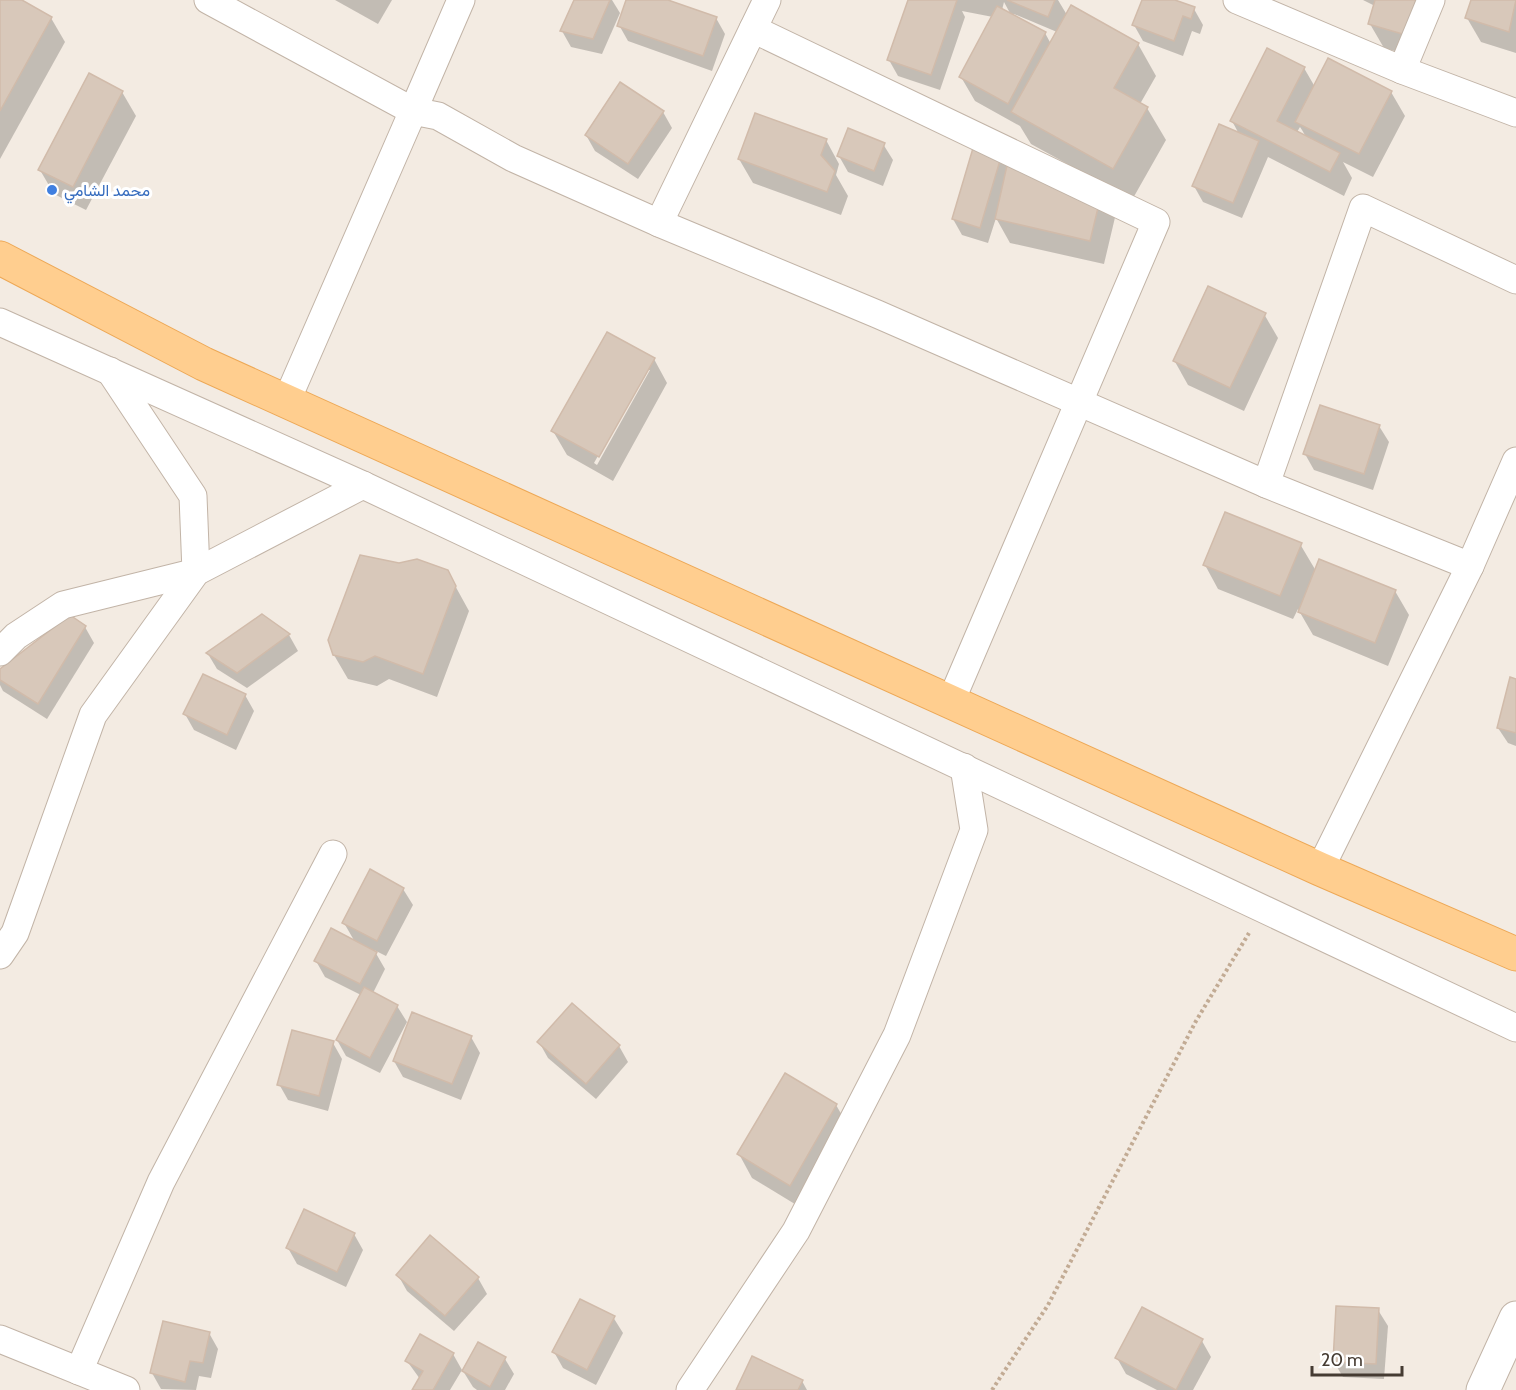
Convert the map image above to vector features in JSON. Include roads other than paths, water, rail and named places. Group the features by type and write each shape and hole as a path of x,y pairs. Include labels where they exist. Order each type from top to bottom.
{"main road":[{"path":"0,258 204,364 1320,869 1516,954"}],"street":[{"path":"208,0 413,111 438,116 513,158 1266,484 1470,566"},
{"path":"286,400 461,0"},
{"path":"659,223 767,0"},
{"path":"1237,0 1402,70 1516,114"},
{"path":"1402,70 1431,0"},
{"path":"753,29 1156,222 951,701"},
{"path":"1266,484 1364,208 1516,280"},
{"path":"0,322 363,485 1516,1028"},
{"path":"0,955 15,933 93,715 196,572 193,496 110,371"},
{"path":"1320,869 1470,566 1516,460"},
{"path":"0,652 16,636 63,605 196,572 363,485"},
{"path":"690,1390 796,1231 897,1035 974,830 964,767"},
{"path":"79,1371 161,1182 333,854"},
{"path":"1483,1390 1516,1318"},
{"path":"0,1339 126,1390"}],"place":[{"name":"محمد الشامي","path":"52,190"}]}
